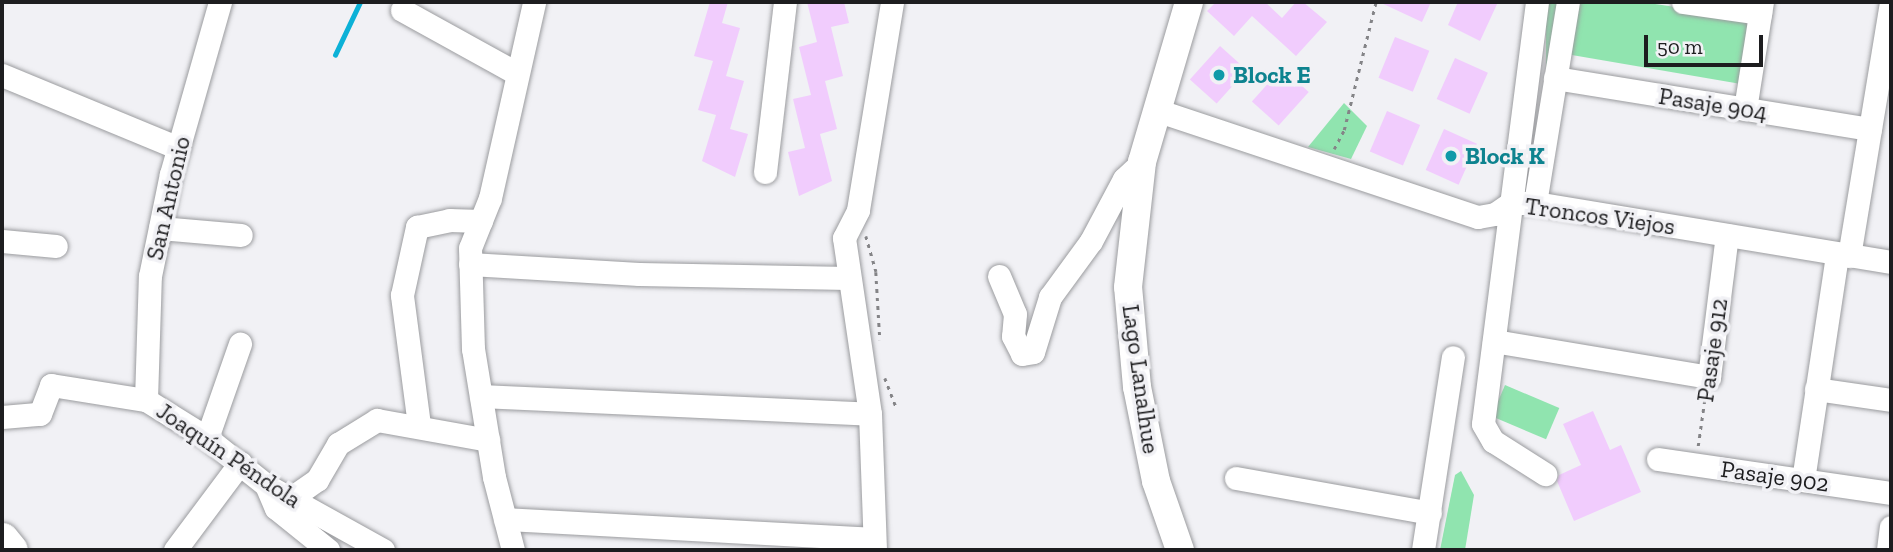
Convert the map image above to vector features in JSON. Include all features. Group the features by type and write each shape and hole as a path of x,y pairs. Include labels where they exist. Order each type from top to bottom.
{"highway":[{"path":"2,539 11,550"}],"main road":[{"name":"Lago Lanalhue","path":"1180,550 1156,481 1132,354 1129,256 1142,162 1189,2"}],"street":[{"name":"San Antonio","path":"145,400 150,276 178,148 220,2"},
{"path":"513,550 488,440 473,349 470,248 490,198 534,2"},
{"path":"765,172 785,2"},
{"path":"505,519 874,544 870,414 844,238 858,210 892,2"},
{"path":"1537,2 1483,424 1486,433 1545,474"},
{"path":"1535,203 1568,2"},
{"path":"1684,2 1761,8 1745,109"},
{"path":"1803,480 1816,389 1870,129 1891,2"},
{"path":"402,10 516,73"},
{"path":"2,75 178,148"},
{"name":"Pasaje 904","path":"1555,78 1870,129"},
{"name":"Troncos Viejos","path":"1159,111 1478,217 1494,214 1511,202 1535,203 1891,262"},
{"path":"999,276 1015,314 1018,345 1022,354 1033,352 1050,297 1091,241 1125,179 1142,162"},
{"path":"419,425 402,295 417,227 449,220 481,221"},
{"path":"160,228 241,235"},
{"name":"Pasaje 912","path":"1709,377 1727,235"},
{"path":"2,241 56,246"},
{"path":"471,264 639,274 848,278"},
{"path":"1494,341 1709,377"},
{"path":"207,438 240,344"},
{"path":"1423,550 1453,357"},
{"name":"Joaquín Péndola","path":"2,418 40,414 51,385 145,400 207,438 266,485 383,550"},
{"path":"1816,389 1891,400"},
{"path":"481,396 870,414"},
{"path":"291,498 317,480 338,444 377,420 419,425 488,440"},
{"name":"Pasaje 902","path":"1658,459 1891,493"},
{"path":"175,550 240,463"},
{"path":"1236,478 1430,513"},
{"path":"266,485 276,509 328,550"},
{"path":"1888,550 1891,527"}],"path":[{"path":"1326,166 1344,130 1376,2"},
{"path":"858,210 876,272 880,342"},
{"path":"882,370 896,407"},
{"name":"Pasaje 912","path":"1695,465 1709,377"}],"green space":[{"path":"1546,2 1560,2 1560,118 1546,118"},
{"path":"1574,2 1642,2 1748,18 1741,84 1566,54"},
{"path":"1344,103 1367,126 1351,159 1308,147"},
{"path":"1505,385 1559,408 1546,439 1492,416"},
{"path":"1461,471 1474,495 1465,550 1440,550 1455,475"}],"building":[{"path":"710,2 728,2 722,23 740,28 726,76 744,81 730,129 748,134 735,177 702,161 716,115 698,110 713,61 694,56"},
{"path":"807,2 844,2 849,23 831,27 843,76 825,81 837,129 820,134 832,181 799,196 788,152 805,148 793,99 811,95 799,47 817,42"},
{"path":"1216,2 1265,2 1282,18 1296,2 1303,2 1327,22 1296,56 1252,16 1234,36 1207,11"},
{"path":"1379,2 1431,2 1422,22"},
{"path":"1458,2 1498,2 1480,41 1448,25"},
{"path":"1395,37 1429,51 1413,92 1379,78"},
{"name":"Block E","path":"1220,46 1247,70 1217,104 1190,79"},
{"path":"1455,58 1488,73 1470,114 1437,99"},
{"path":"1282,68 1309,92 1279,126 1252,101"},
{"path":"1387,111 1420,125 1403,166 1370,152"},
{"name":"Block K","path":"1444,129 1477,144 1459,185 1426,170"},
{"path":"1593,411 1610,450 1621,445 1641,492 1574,521 1557,481 1559,475 1581,465 1563,424"}],"waterway":[{"path":"335,55 360,2"}],"place":[{"name":"Block E","path":"1219,75"},
{"name":"Block K","path":"1451,156"}]}
